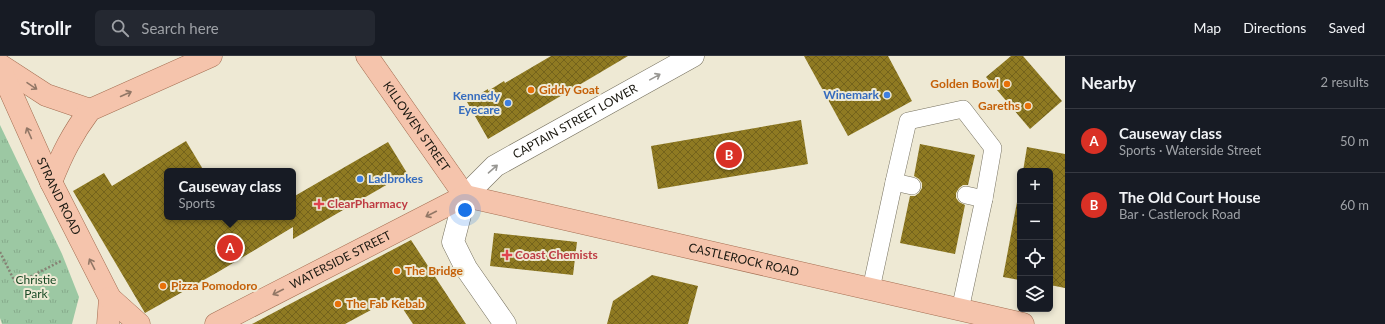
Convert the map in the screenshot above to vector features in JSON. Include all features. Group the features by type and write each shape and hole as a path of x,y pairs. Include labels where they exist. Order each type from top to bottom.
{"main road":[{"path":"51,182 64,149 77,127 90,110 211,56"},
{"name":"KILLOWEN STREET","path":"367,56 465,196"},
{"name":"CAPTAIN STREET LOWER","path":"465,196 495,166 692,56"},
{"path":"0,65 46,95 90,110"},
{"name":"STRAND ROAD","path":"0,68 51,182 110,298"},
{"path":"465,196 453,242 466,268 505,324"},
{"name":"CASTLEROCK ROAD","path":"465,196 1023,324"},
{"name":"WATERSIDE STREET","path":"216,324 465,196"},
{"path":"108,324 110,298"},
{"path":"110,298 139,324"}],"lane":[{"path":"871,289 908,122 963,109 993,148 960,310"},
{"path":"894,182 912,186"},
{"path":"966,195 984,198"}],"path":[{"path":"0,252 16,284 64,259"}],"green space":[{"name":"Christie Park","path":"0,125 62,254 79,297 72,324 2,324 0,318"}],"building":[{"path":"551,56 628,56 488,139 467,102 504,81 505,83"},
{"path":"804,56 888,56 912,101 848,136"},
{"path":"1011,56 1023,56 1062,101 1030,129 986,77"},
{"path":"801,120 808,164 658,189 651,146"},
{"path":"186,141 202,168 164,168 164,220 296,220 296,195 388,142 407,173 293,239 293,227 218,272 145,313 73,191 104,173 112,186"},
{"path":"920,144 975,155 968,185 963,185 956,193 956,198 959,202 965,205 955,254 900,243 910,196 915,196 922,188 922,183 914,176"},
{"path":"1027,147 1065,154 1065,288 1053,286 1053,168 1024,168"},
{"path":"1017,202 1017,279 1003,277"},
{"path":"494,233 577,242 573,275 490,266"},
{"path":"411,240 466,324 413,324 395,297 345,324 252,324"},
{"path":"652,275 698,286 688,324 607,324 613,301"}],"place":[{"name":"Golden Bowl","path":"1007,84"},
{"name":"Giddy Goat","path":"531,90"},
{"name":"Winemark","path":"887,95"},
{"name":"Kennedy Eyecare","path":"508,103"},
{"name":"Gareths","path":"1028,106"},
{"name":"The Old Court House","path":"729,155"},
{"name":"Ladbrokes","path":"360,179"},
{"name":"ClearPharmacy","path":"319,204"},
{"name":"Causeway class","path":"230,248"},
{"name":"Coast Chemists","path":"507,255"},
{"name":"The Bridge","path":"397,271"},
{"name":"Pizza Pomodoro","path":"163,286"},
{"name":"The Fab Kebab","path":"338,304"}]}
